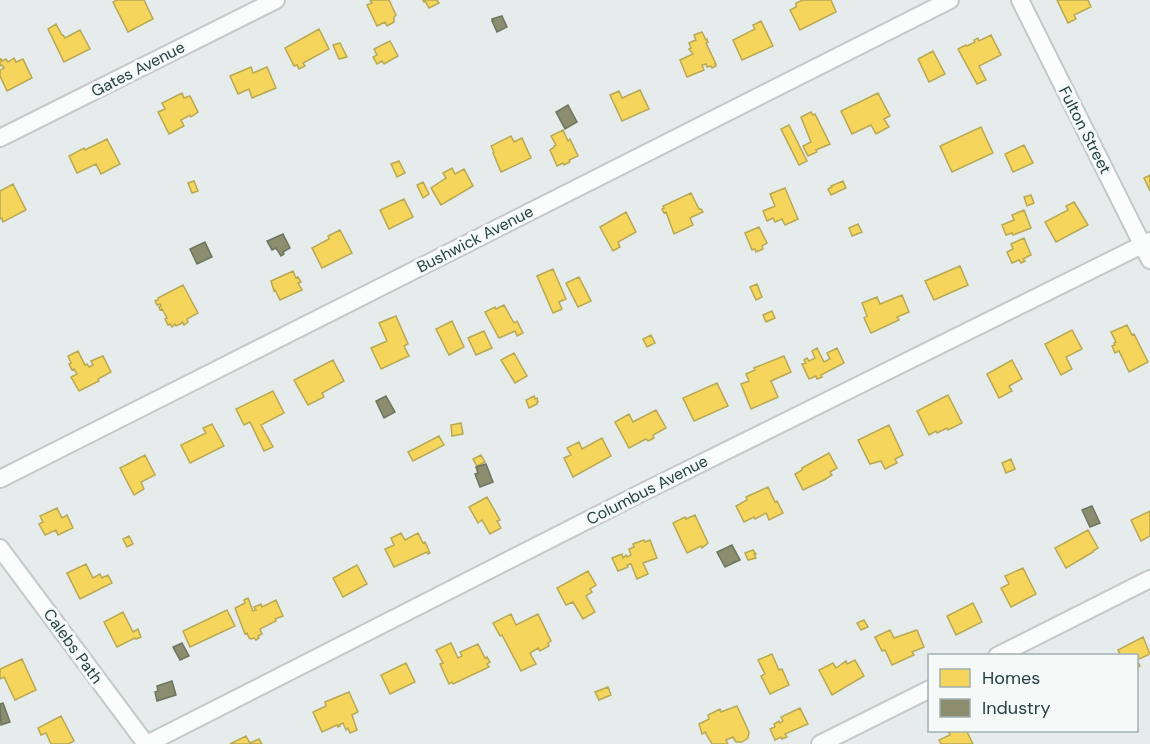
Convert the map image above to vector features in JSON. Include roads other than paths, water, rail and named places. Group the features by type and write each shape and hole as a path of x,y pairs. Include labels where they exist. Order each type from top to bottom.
{"street":[{"name":"Gates Avenue","path":"0,138 276,0"},
{"name":"Bushwick Avenue","path":"0,479 950,0"},
{"name":"Fulton Street","path":"1020,0 1146,243 1150,260"},
{"name":"Columbus Avenue","path":"146,744 641,493 1146,243"},
{"name":"Calebs Path","path":"0,548 146,744"},
{"path":"1001,654 1150,579"},
{"path":"820,744 928,690"}]}
